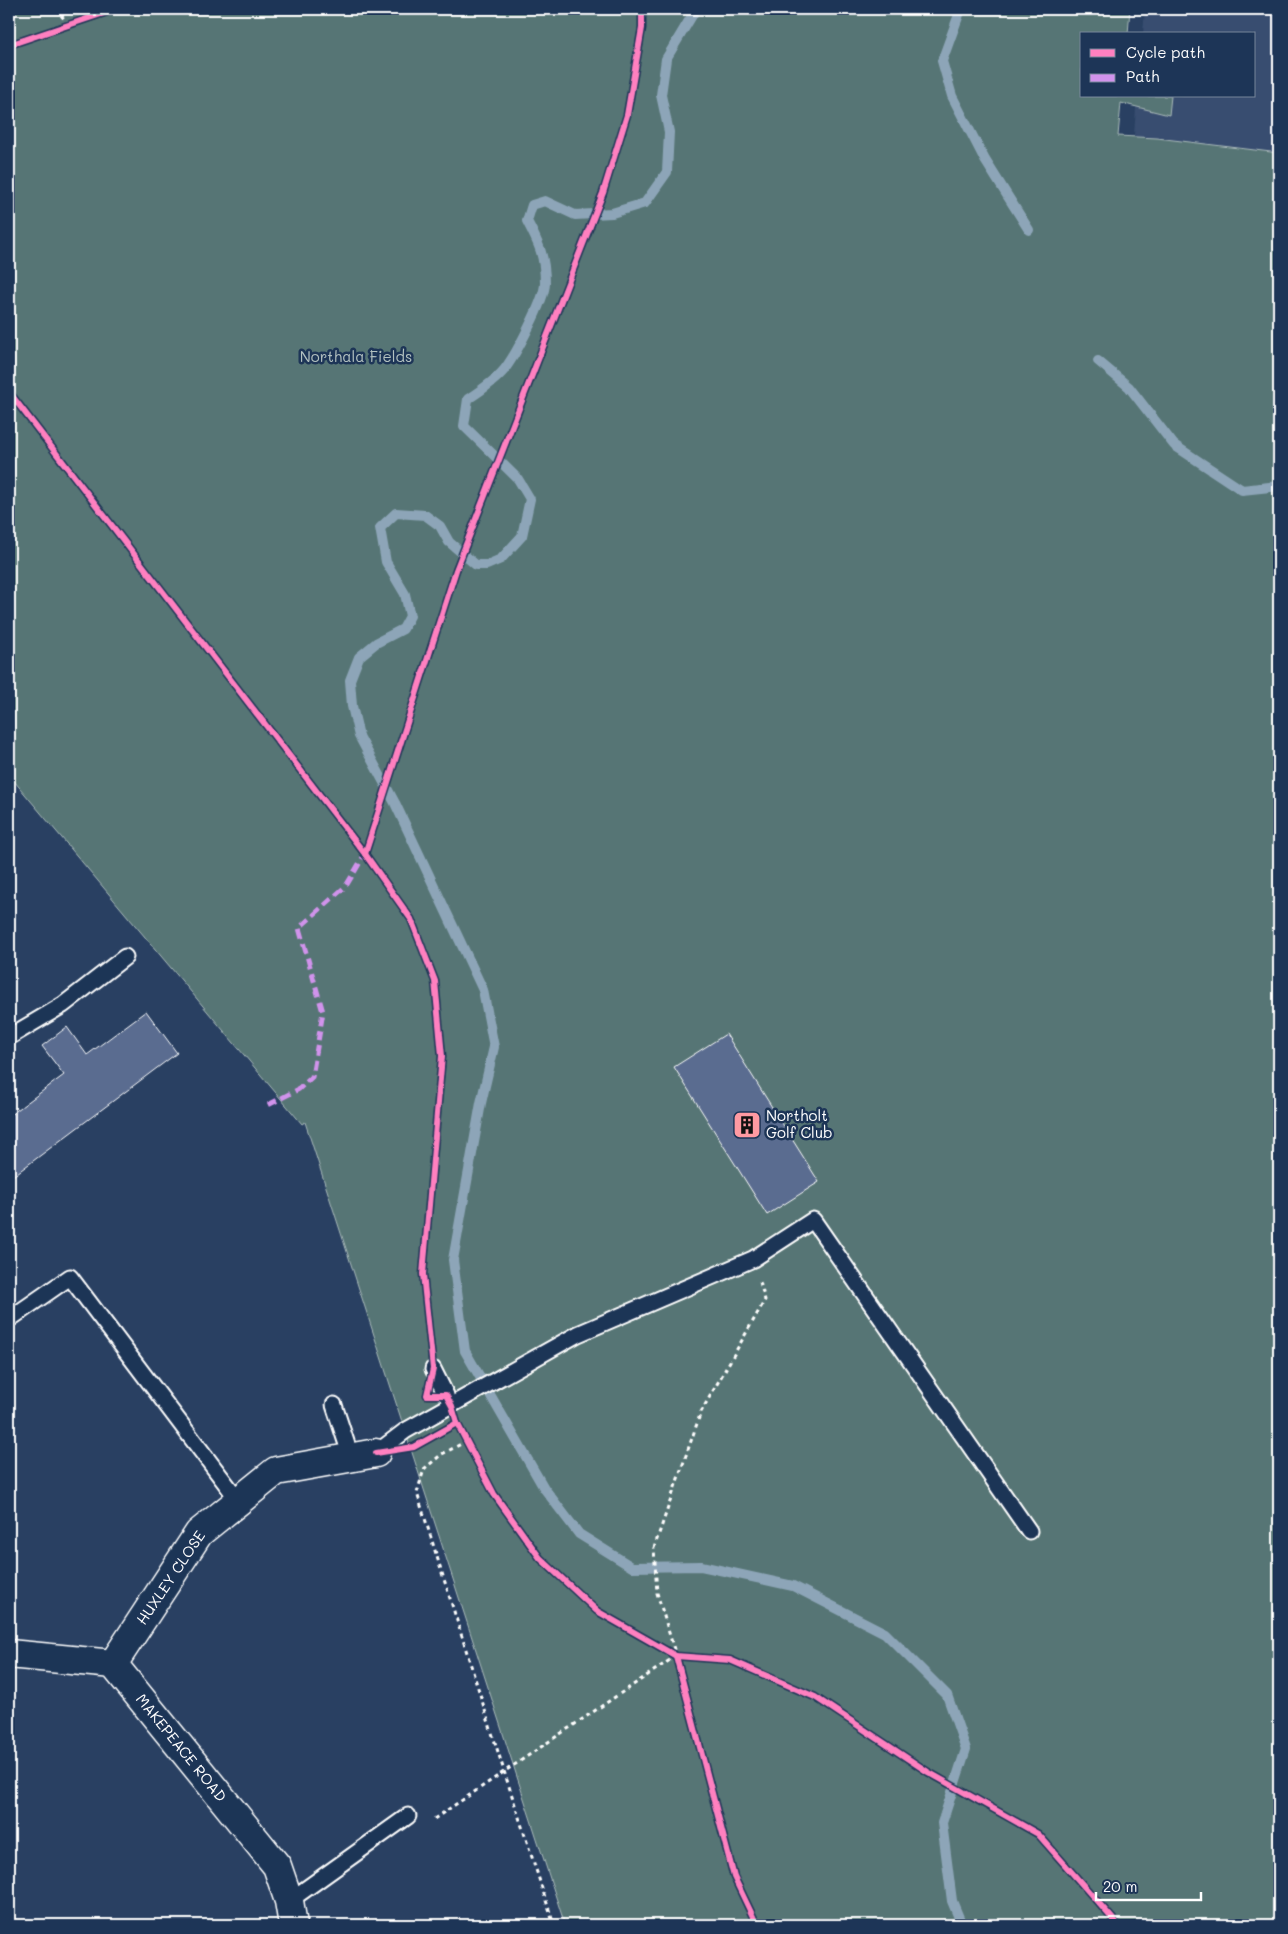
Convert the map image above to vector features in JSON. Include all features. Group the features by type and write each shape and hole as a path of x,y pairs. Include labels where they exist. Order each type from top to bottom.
{"street":[{"name":"HUXLEY CLOSE","path":"113,1664 198,1533 276,1471 364,1455"},
{"path":"9,1654 113,1664"},
{"name":"MAKEPEACE ROAD","path":"113,1664 276,1866 291,1913"}],"lane":[{"path":"9,1037 63,1005 125,956"},
{"path":"334,1406 364,1455 405,1431 449,1401 466,1398 578,1334 753,1259 813,1220 1028,1531"},
{"path":"11,1318 70,1277 239,1501"},
{"path":"433,1369 449,1401"},
{"path":"291,1913 408,1816"}],"path":[{"path":"56,9 69,25"},
{"path":"9,45 116,9"},
{"path":"365,854 456,570 603,193 628,115 642,28 642,9"},
{"path":"9,392 371,862"},
{"path":"753,1259 765,1300 701,1412 654,1548 657,1593 676,1656 734,1877 757,1925"},
{"path":"449,1401 457,1422 472,1450"},
{"path":"468,1441 442,1454 424,1469 417,1493 554,1925"},
{"path":"668,1651 676,1656 685,1656"},
{"path":"408,1816 428,1824 676,1656"}],"shaded area":[{"path":"1145,9 1279,9 1279,158 1132,161 1137,98 1256,98 1256,32 1143,32"}],"green space":[{"name":"Northala Fields","path":"9,9 1130,9 1128,32 1080,32 1080,98 1171,98 1169,115 1121,103 1118,136 1157,138 1279,153 1279,1925 565,1925 305,1122 302,1124 9,775"}],"building":[{"path":"146,1011 177,1053 9,1179 9,1116 64,1075 42,1046 67,1027 87,1055"},
{"name":"Northolt Golf Club","path":"726,1034 819,1182 767,1215 674,1067"}],"waterway":[{"path":"696,9 666,59 661,95 669,132 667,172 645,203 612,213 575,215 545,201 532,205 527,221 538,244 542,258 545,274 544,291 529,328 504,370 468,399 464,426 518,479 530,499 522,536 501,559 487,565 476,565 449,542 440,526 425,515 396,513 380,528 386,562 405,594 410,616 403,629 376,643 359,657 350,680 352,706 359,736 395,803 483,990 494,1047 481,1103 453,1260 465,1351 544,1488 579,1534 632,1567 701,1566 793,1586 885,1633 947,1695 966,1749 942,1823 952,1901 962,1925"},
{"path":"961,9 942,61 952,96 985,160 1029,230"},
{"path":"1098,361 1129,387 1174,445 1242,490 1279,486"}],"marked path":[{"path":"268,1105 299,1089 312,1077 323,1012 299,928 346,886 365,854"}],"cycle path":[{"path":"9,45 116,9"},
{"path":"365,854 456,570 603,193 627,115 642,28 642,9"},
{"path":"9,392 365,854 411,919 435,981 442,1056 423,1274 433,1369 427,1395 446,1395 452,1406 457,1423 494,1494 540,1558 597,1611 676,1656 730,1660 815,1697 928,1772 1038,1834 1118,1925"},
{"path":"376,1453 414,1447 457,1423"},
{"path":"676,1656 734,1877 757,1925"}],"place":[{"name":"Northolt Golf Club","path":"747,1125"}]}
